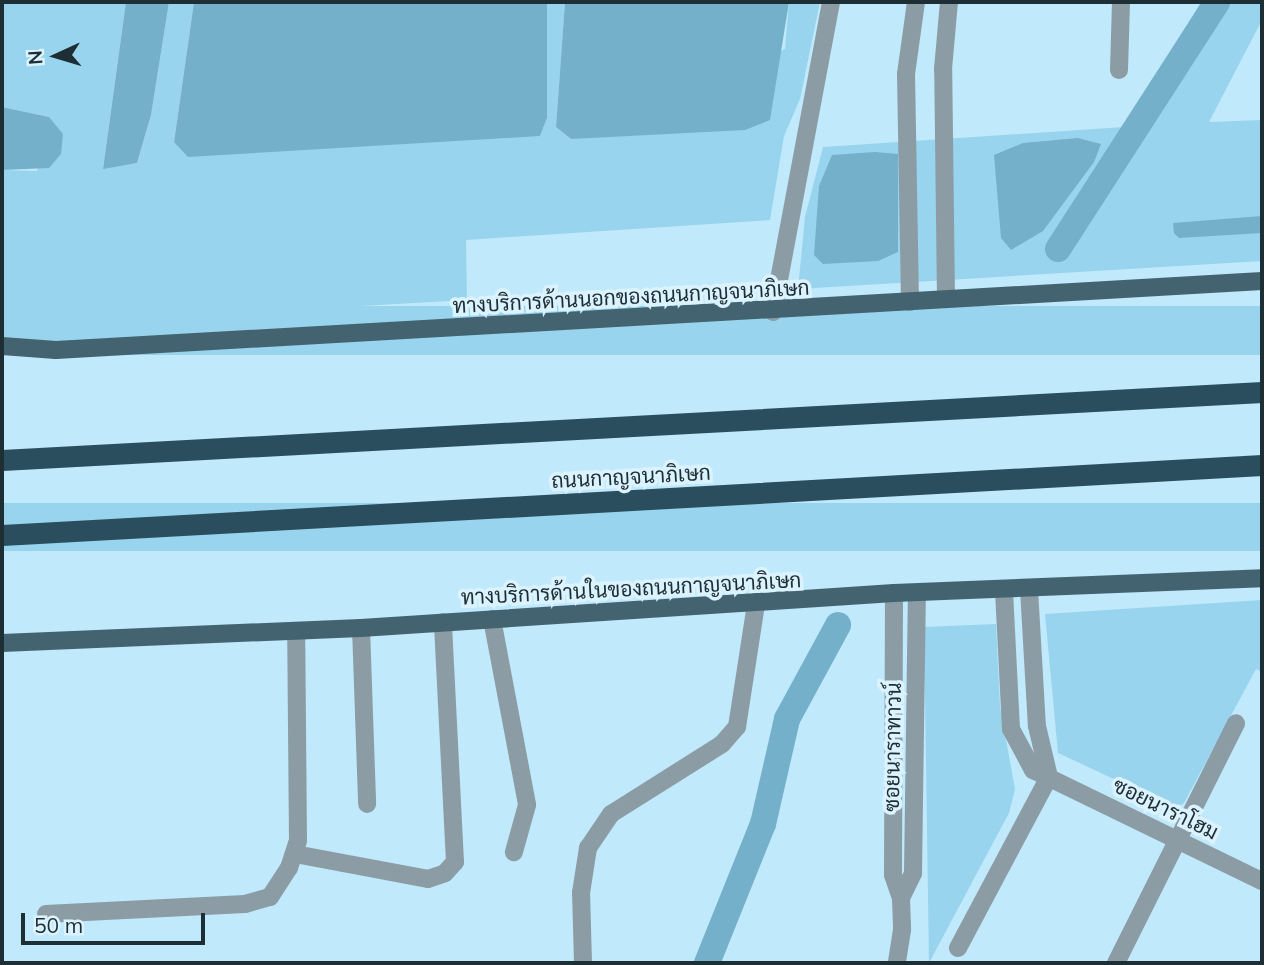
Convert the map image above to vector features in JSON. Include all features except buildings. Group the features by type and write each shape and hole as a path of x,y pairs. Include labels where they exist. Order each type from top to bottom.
{"highway":[{"path":"2,460 1262,392"},
{"name":"ถนนกาญจนาภิเษก","path":"2,535 1262,465"}],"main road":[{"name":"ทางบริการด้านนอกของถนนกาญจนาภิเษก","path":"2,346 56,350 773,312 1262,281"},
{"path":"2,358 56,350"},
{"name":"ทางบริการด้านในของถนนกาญจนาภิเษก","path":"2,643 361,628 894,593 1004,591 1262,578"}],"street":[{"path":"773,312 831,2"},
{"path":"910,302 906,74 916,2"},
{"path":"946,299 943,69 949,2"},
{"path":"1119,70 1121,2"},
{"path":"958,948 1049,777 1037,726 1028,589"},
{"name":"ซอยนาราโฮม","path":"1004,591 1011,729 1027,762 1049,777 1262,881"},
{"name":"ซอยนาราทาวน์","path":"894,593 893,875 901,898"},
{"name":"ซอยนาราทาวน์","path":"897,963 901,898 913,873 917,593"},
{"path":"583,963 581,893 588,848 611,814 722,744 737,727 756,604"},
{"path":"492,619 527,805 514,852"},
{"path":"295,855 428,879 445,873 455,862 443,622"},
{"path":"361,628 367,804"},
{"path":"46,914 245,904 270,897 295,855 300,782 296,631"},
{"path":"1116,963 1236,723"}],"shaded area":[{"path":"2,2 126,2 103,168 137,163 151,115 169,2 194,2 174,141 540,136 547,118 547,2 565,2 556,127 571,139 614,134 785,49 789,2 820,2 800,99 784,136 770,220 466,240 467,300 2,326 2,170 37,171 49,117 2,107"},
{"path":"126,2 169,2 151,115 137,163 103,169"},
{"path":"194,2 547,2 547,118 540,136 188,157 174,142"},
{"path":"565,2 789,2 770,120 745,130 571,139 556,127"},
{"path":"1201,2 1262,2 1262,20 1209,122 1262,120 1262,261 798,289 805,217 823,147 1124,127"},
{"path":"2,107 49,117 63,134 61,154 49,168 2,170"},
{"path":"1078,138 1101,144 1094,162 1043,231 1011,250 1001,238 994,155 1023,143"},
{"path":"875,152 898,154 898,252 878,261 823,264 814,255 819,186 832,155"},
{"path":"1262,216 1262,233 1179,238 1174,233 1173,223"},
{"path":"2,306 1262,306 1262,355 2,355"},
{"path":"2,503 1262,503 1262,551 2,551"},
{"path":"1262,600 1262,672 1256,669 1184,803 1176,808 1058,753 1045,614"},
{"path":"996,624 1000,707 1015,789 1009,813 929,963 924,627"}],"waterway":[{"path":"1058,249 1217,2"},
{"path":"707,963 763,824 787,719 838,625"}]}
